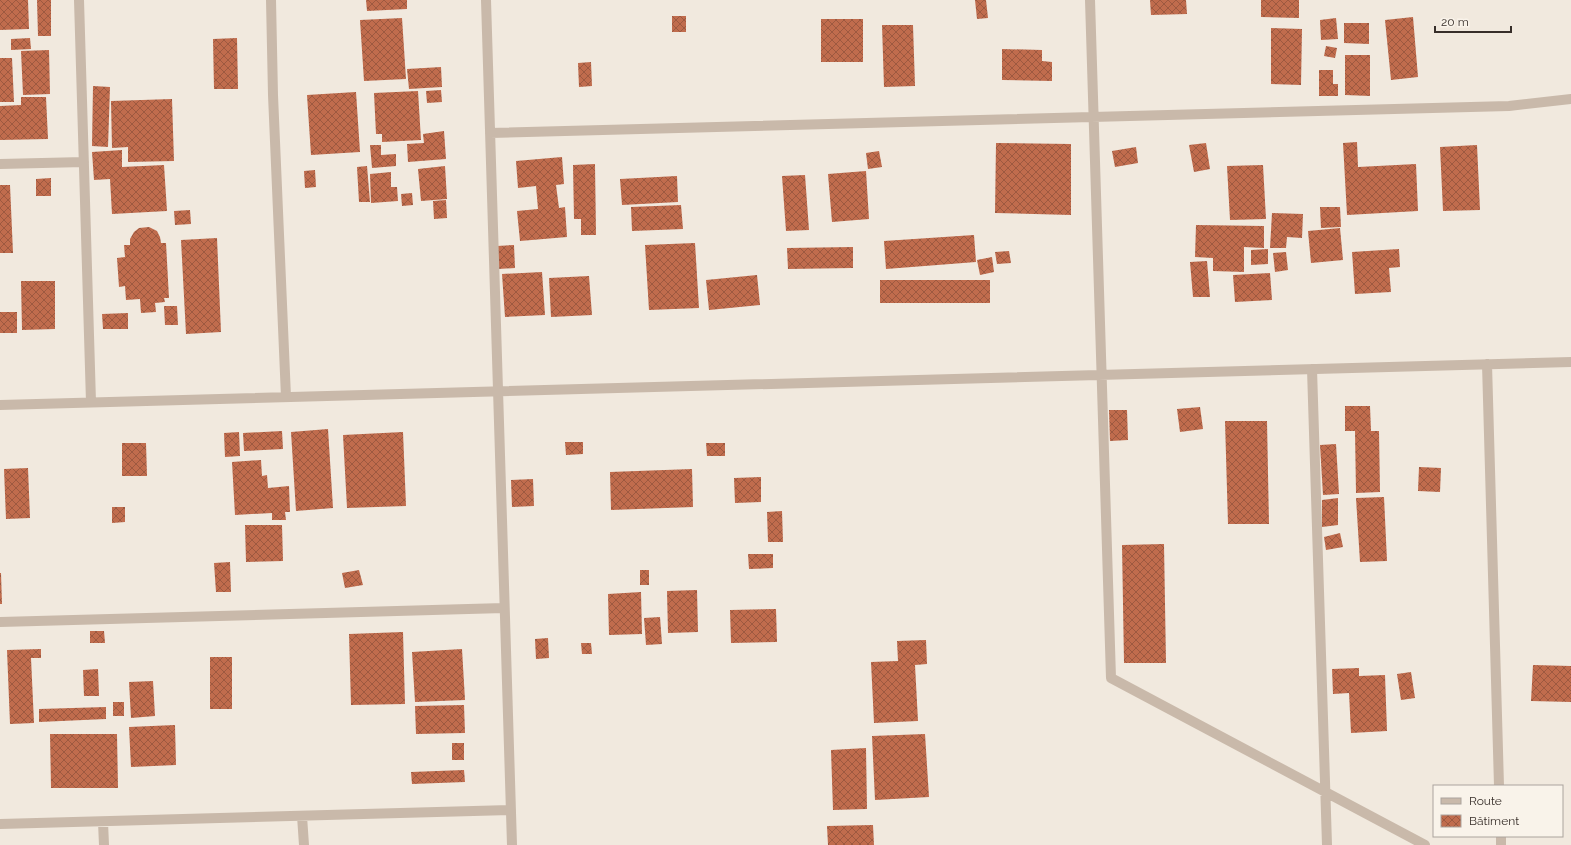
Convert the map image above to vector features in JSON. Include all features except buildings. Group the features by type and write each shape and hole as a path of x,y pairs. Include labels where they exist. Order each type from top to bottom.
{"street":[{"path":"79,0 91,402"},
{"path":"271,0 273,95 286,397"},
{"path":"486,0 512,845"},
{"path":"1090,0 1111,678 1425,845"},
{"path":"490,133 1501,106 1571,99"},
{"path":"0,164 84,162"},
{"path":"0,405 1571,362"},
{"path":"1486,364 1499,785"},
{"path":"1312,369 1327,845"},
{"path":"0,622 504,608"},
{"path":"0,824 511,810"},
{"path":"302,816 304,845"},
{"path":"103,822 104,845"}]}
